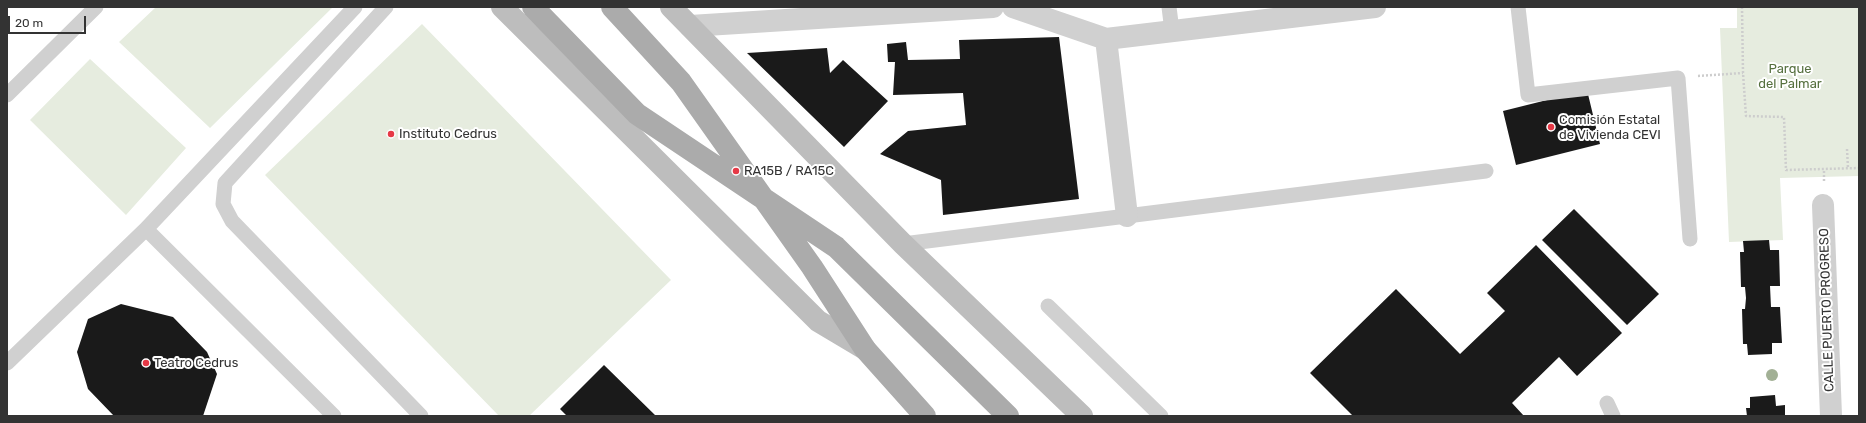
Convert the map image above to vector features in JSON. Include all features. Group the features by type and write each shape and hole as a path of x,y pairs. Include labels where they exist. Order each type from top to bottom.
{"main road":[{"path":"533,7 637,114 836,247 1008,416"},
{"path":"612,7 681,82 812,267 866,349 925,416"}],"street":[{"path":"502,7 818,321 866,349"},
{"path":"671,7 903,244 1082,416"},
{"path":"690,26 993,7"},
{"path":"1013,7 1106,39 1375,7"},
{"path":"1106,39 1127,216"},
{"name":"CALLE PUERTO PROGRESO","path":"1823,205 1831,416"}],"lane":[{"path":"7,95 96,7"},
{"path":"7,363 146,228 355,7"},
{"path":"386,7 225,183 223,204 232,221 421,416"},
{"path":"1169,7 1172,31"},
{"path":"1518,7 1528,95 1678,78 1690,239"},
{"path":"903,244 1486,172"},
{"path":"146,228 334,416"},
{"path":"1048,306 1161,416"}],"path":[{"path":"1742,7 1743,73 1746,116 1784,117 1786,170 1859,168"},
{"path":"1678,78 1743,73"},
{"path":"1847,149 1848,168"}],"green space":[{"path":"156,7 333,7 210,128 119,42"},
{"name":"Parque del Palmar","path":"1737,7 1859,7 1859,176 1780,178 1783,240 1729,242 1720,28 1737,28"},
{"path":"422,24 671,280 529,416 499,416 265,175"},
{"path":"90,59 186,148 126,215 30,120"}],"building":[{"path":"1059,37 1079,199 943,215 941,180 880,154 908,131 966,125 963,93 893,95 895,62 888,62 887,44 906,42 908,60 960,59 959,40"},
{"path":"827,48 830,73 843,60 888,101 844,147 747,53"},
{"name":"Comisión Estatal de Vivienda CEVI","path":"1587,90 1600,144 1516,165 1503,111"},
{"path":"1574,209 1659,294 1627,325 1542,240"},
{"path":"1769,240 1770,250 1779,250 1780,286 1770,286 1771,307 1780,307 1782,343 1772,343 1772,354 1748,355 1747,344 1743,344 1742,309 1745,309 1746,298 1745,287 1741,287 1740,252 1744,252 1743,241"},
{"path":"1536,245 1622,333 1577,376 1559,357 1512,403 1524,416 1353,416 1310,373 1396,289 1460,354 1505,311 1487,293"},
{"name":"Teatro Cedrus","path":"121,304 173,317 207,352 217,374 203,416 114,416 88,389 77,352 88,319"},
{"path":"604,365 656,416 567,416 560,409"},
{"path":"1775,395 1776,406 1785,405 1785,416 1747,416 1746,408 1750,408 1750,397"}],"place":[{"name":"Comisión Estatal de Vivienda CEVI","path":"1551,127"},
{"name":"Instituto Cedrus","path":"391,134"},
{"name":"RA15B / RA15C","path":"736,171"},
{"name":"Teatro Cedrus","path":"146,363"}]}
